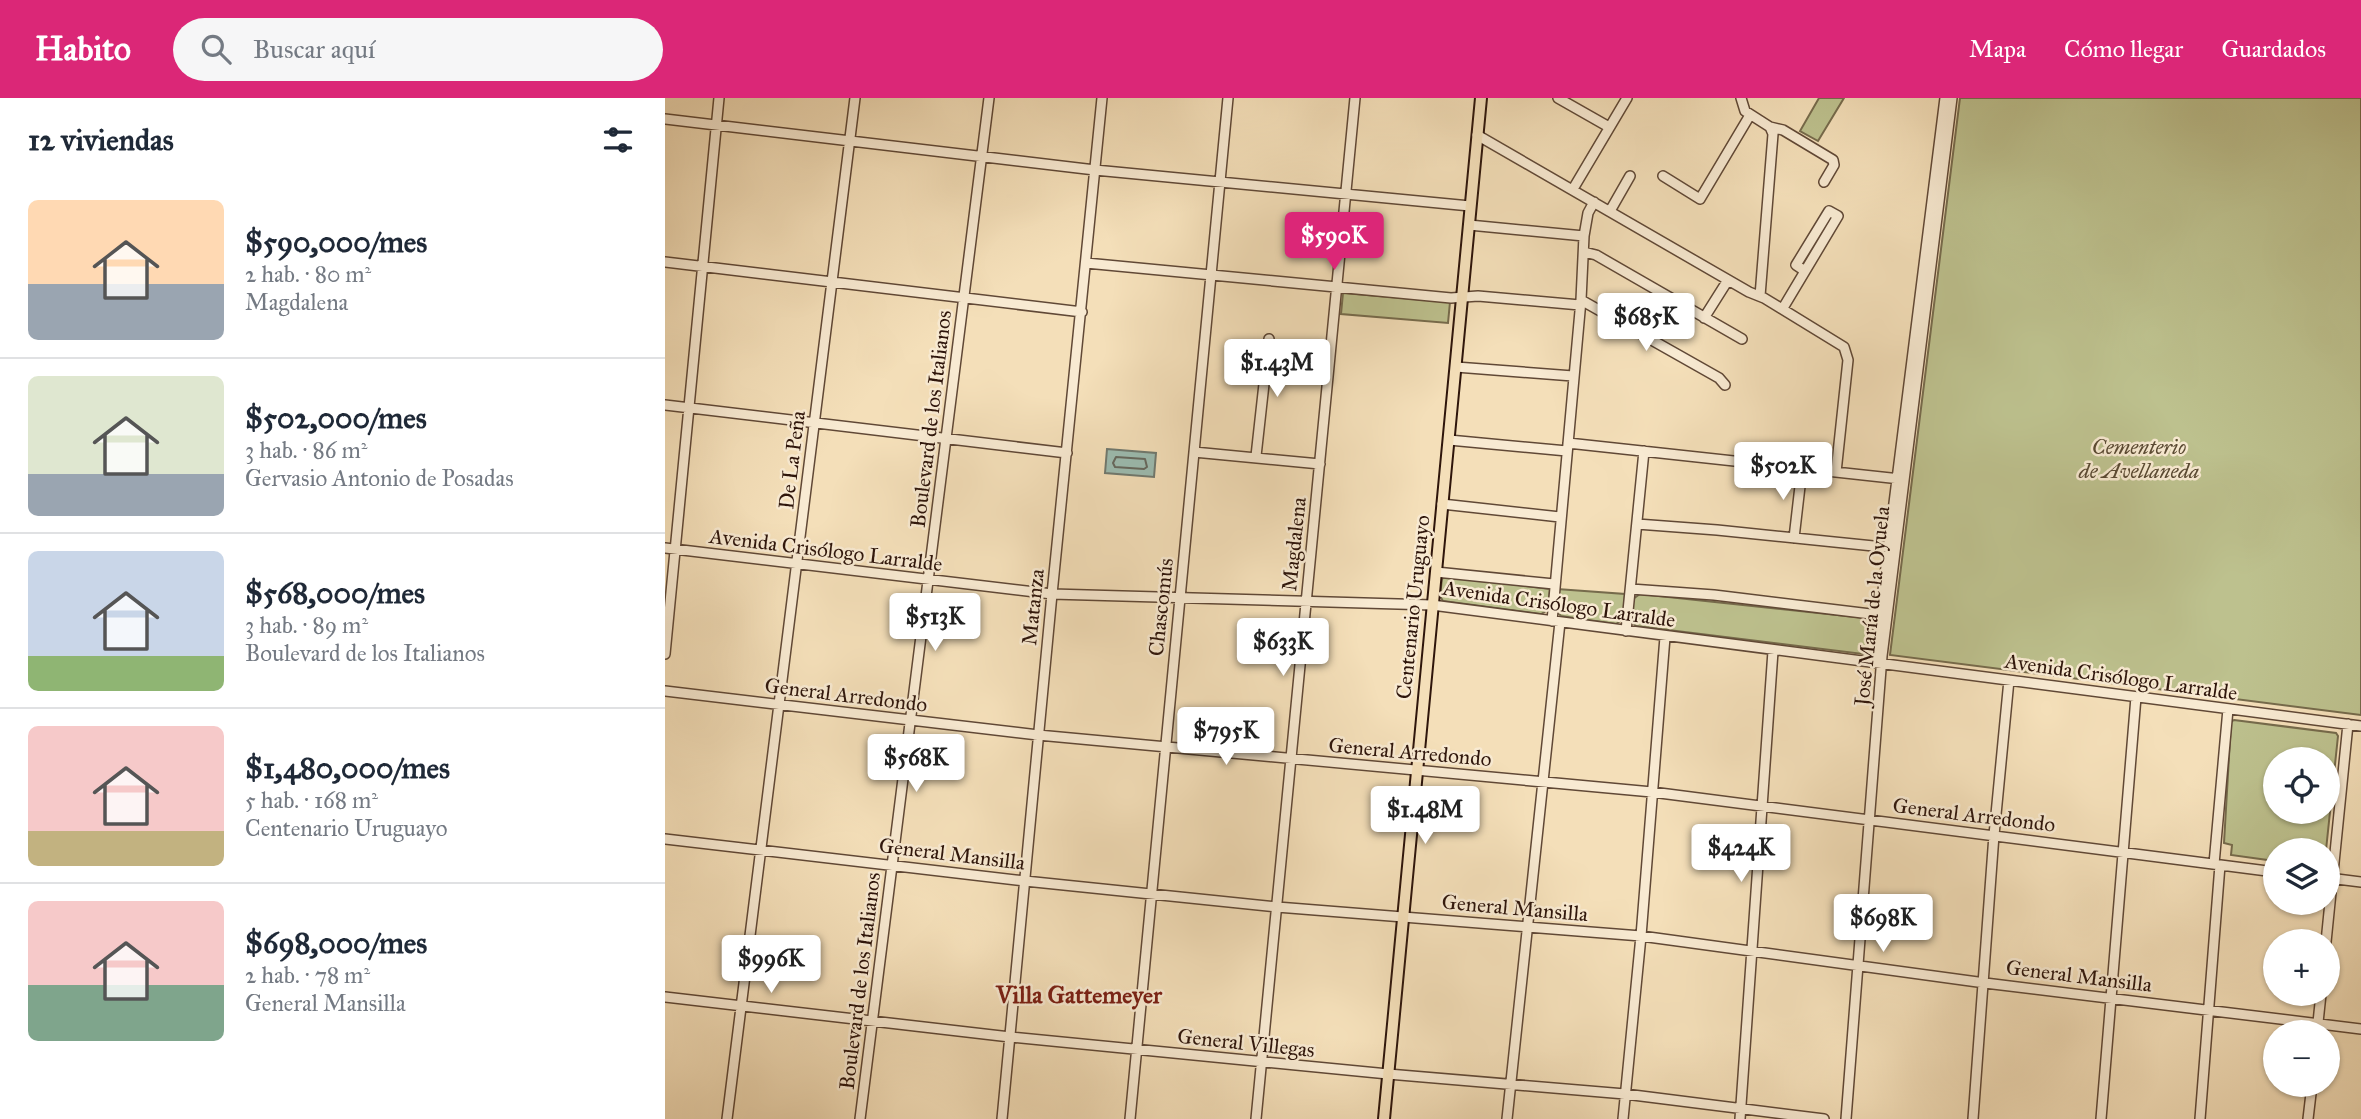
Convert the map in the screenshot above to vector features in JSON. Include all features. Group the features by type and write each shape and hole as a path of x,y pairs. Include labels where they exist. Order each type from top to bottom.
{"main road":[{"name":"Centenario Uruguayo","path":"1384,1119 1481,98"}],"street":[{"path":"665,654 670,548 688,408 719,98"},
{"name":"De La Peña","path":"727,1119 855,98"},
{"name":"Boulevard de los Italianos","path":"860,1119 989,98"},
{"name":"Matanza","path":"1002,1119 1102,98"},
{"name":"Chascomús","path":"1130,1119 1228,98"},
{"name":"Magdalena","path":"1256,1119 1355,98"},
{"path":"1558,98 1609,127"},
{"path":"1573,189 1627,98"},
{"path":"1741,98 1743,108 1750,115 1770,127 1783,130 1833,160 1834,165 1824,182"},
{"name":"José María de la Oyuela","path":"1901,480 1945,98"},
{"name":"José María de la Oyuela","path":"1846,1119 1878,663 1952,98"},
{"path":"1663,176 1700,199 1750,115"},
{"path":"665,119 1095,170 1470,206"},
{"path":"1760,296 1773,139 1770,127"},
{"path":"1477,135 1840,343 1847,352 1848,360 1836,472"},
{"path":"1610,211 1630,176"},
{"path":"1507,1119 1544,782 1556,621 1554,584 1584,236 1587,213 1594,202"},
{"path":"1783,309 1838,216 1829,211 1796,265 1805,271"},
{"path":"1469,225 1584,236"},
{"path":"1584,252 1596,255 1742,339"},
{"path":"665,262 1082,312"},
{"path":"1086,263 1338,288 1580,303 1707,372 1725,385"},
{"path":"1705,318 1728,280"},
{"path":"1256,457 1269,339"},
{"path":"1456,366 1573,376"},
{"path":"665,405 1067,453"},
{"path":"1449,440 1644,451 1901,480"},
{"path":"1626,631 1644,451"},
{"path":"1194,452 1320,464"},
{"path":"1794,537 1802,469"},
{"path":"1442,504 1560,517"},
{"path":"1637,524 1892,548"},
{"name":"Avenida Crisólogo Larralde","path":"670,548 1052,594 1432,605 2361,726"},
{"path":"1436,572 1554,584"},
{"path":"1631,589 1884,616"},
{"path":"1623,1119 1665,637"},
{"path":"1740,1119 1773,651"},
{"path":"1973,1119 1994,835 2009,680"},
{"name":"General Arredondo","path":"665,691 1038,735 1652,792 2263,871"},
{"path":"2101,1119 2137,697"},
{"path":"2200,1119 2228,709"},
{"path":"2335,838 2348,724"},
{"name":"General Mansilla","path":"665,839 1277,907 1641,936 2269,1020"},
{"path":"2340,879 2361,882"},
{"name":"General Villegas","path":"665,997 1262,1063 1625,1094 1824,1119"},
{"name":"General Mansilla","path":"2340,1029 2361,1029"},
{"path":"2308,1119 2311,1097"}],"green space":[{"path":"1819,98 1844,98 1818,141 1800,131"},
{"name":"Cementerio de Avellaneda","path":"1960,98 2361,98 2361,715 1890,655"},
{"path":"1343,293 1450,302 1448,323 1341,314"},
{"path":"1446,576 1550,589 1548,610 1541,614 1443,601 1440,596 1442,579"},
{"path":"1557,589 1625,594 1623,619 1616,624 1561,616 1557,612"},
{"path":"1640,594 1875,619 1871,655 1636,626 1631,621 1633,599"},
{"path":"2234,720 2336,733 2337,747 2263,747 2263,824 2329,824 2327,838 2263,838 2263,859 2231,855 2232,845 2224,843 2231,722"}],"water":[{"path":"1107,449 1156,453 1154,477 1105,473"}],"district":[{"name":"Villa Gattemeyer","path":"1079,995"}]}
